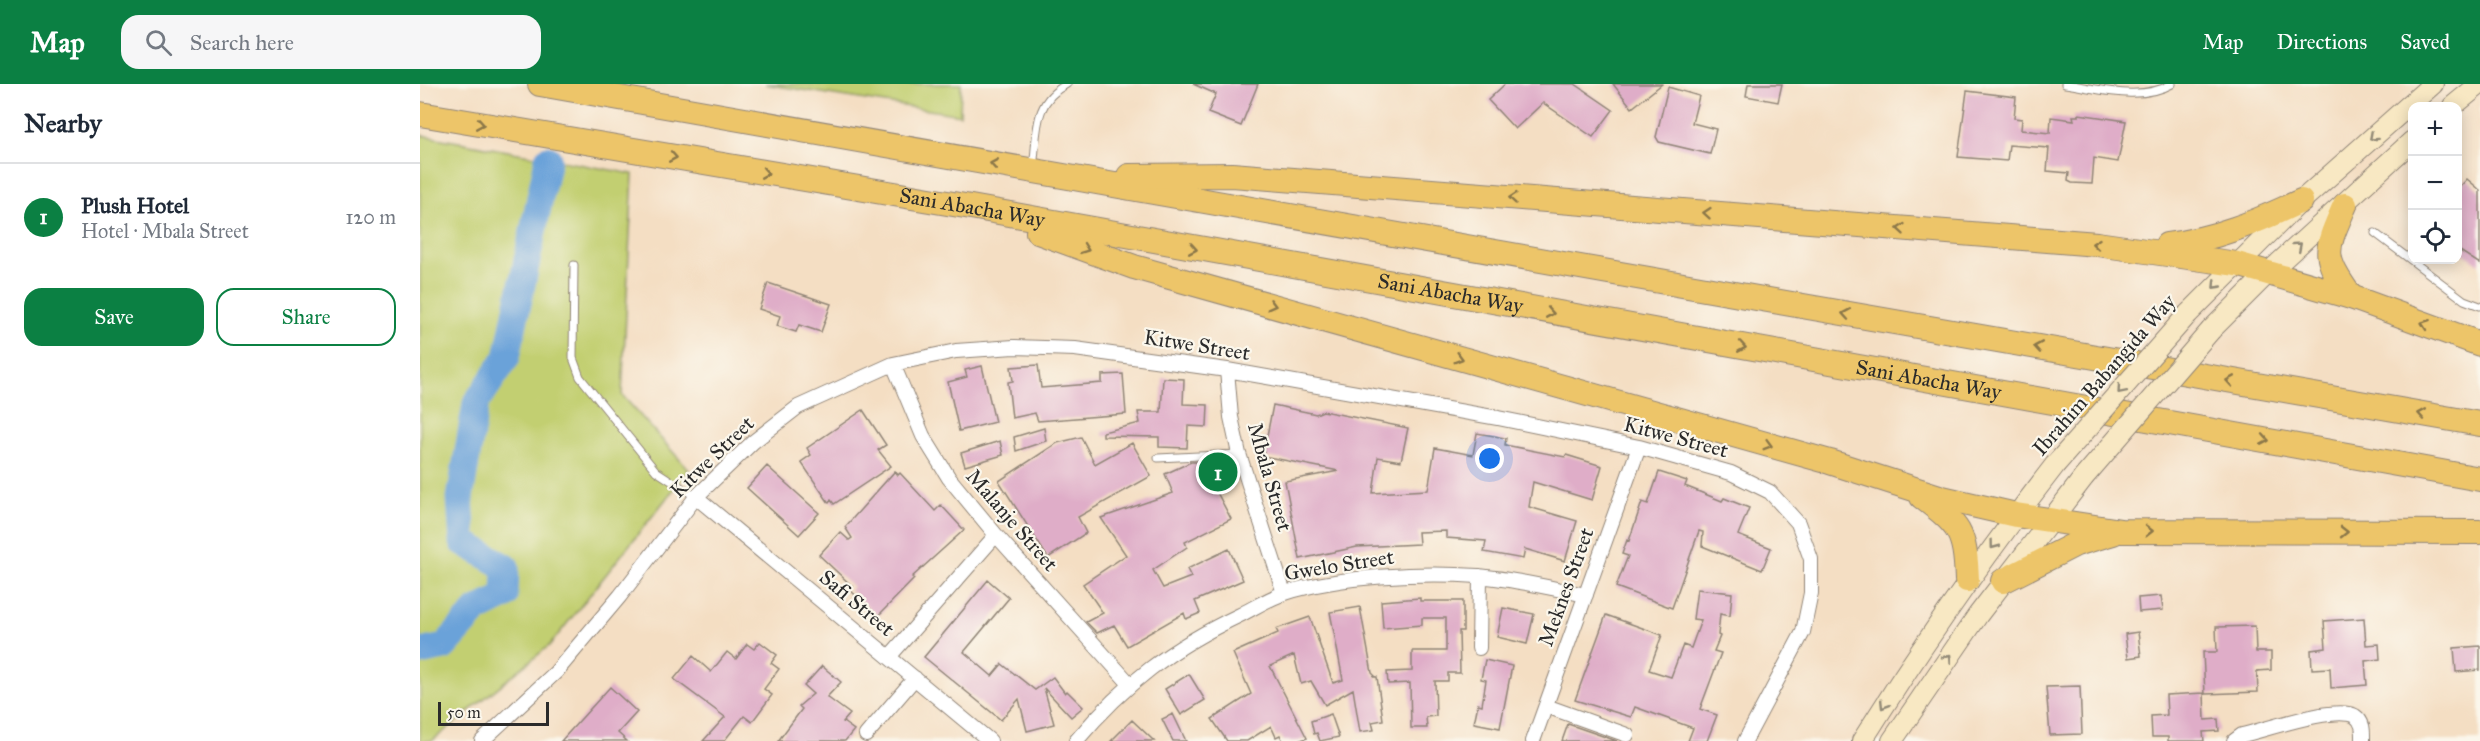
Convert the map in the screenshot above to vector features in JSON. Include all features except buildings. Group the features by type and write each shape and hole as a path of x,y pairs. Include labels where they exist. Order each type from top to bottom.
{"highway":[{"path":"540,84 1655,282 2480,424"},
{"name":"Sani Abacha Way","path":"421,114 971,207 2480,479"},
{"path":"1073,177 1232,175 2129,249 2237,264 2269,272 2351,297 2480,344"},
{"path":"2129,249 2203,241 2243,229 2301,201"},
{"path":"2345,205 2330,239 2329,253 2331,268 2351,297"},
{"path":"971,207 1134,267 1830,462 1910,488 2016,515 2121,531 2480,532"},
{"path":"1910,488 1959,529 1966,548 1967,580"},
{"path":"2003,581 2076,544 2121,531"}],"main road":[{"name":"Ibrahim Babangida Way","path":"1862,741 1914,657 1967,580 2055,465 2188,314 2237,264 2301,201 2433,84"},
{"path":"2458,102 2480,84"},
{"path":"1892,741 2003,581 2049,521 2211,330 2269,272 2345,205 2408,145"}],"street":[{"name":"Kitwe Street","path":"489,739 556,672 620,596 696,497 753,442 798,407 893,364 956,351 1014,347 1075,349 1227,370 1498,418 1638,447 1731,473 1770,492 1798,523 1811,558 1811,593 1803,632 1745,741"},
{"name":"Malanje Street","path":"893,364 923,436 949,478 996,535 1129,683"},
{"name":"Mbala Street","path":"1227,370 1231,417 1239,454 1284,593"},
{"name":"Meknes Street","path":"1533,741 1638,447"},
{"name":"Safi Street","path":"696,497 990,741"},
{"path":"889,657 996,535"},
{"name":"Gwelo Street","path":"1076,741 1129,683 1199,635 1284,593 1374,577 1428,574 1480,576 1586,595"},
{"path":"1479,648 1480,576"},
{"path":"866,735 915,678"},
{"path":"1546,706 1627,735"},
{"path":"2234,741 2242,735 2328,714 2348,714 2357,717 2361,723 2363,741"}],"lane":[{"path":"1033,170 1038,115 1044,101 1067,84"},
{"path":"2065,84 2135,94 2162,90 2172,84"},
{"path":"2375,233 2464,300 2480,306"},
{"path":"574,265 573,358 580,377 656,471 696,497"},
{"path":"1158,458 1239,454"}],"green space":[{"path":"765,84 961,84 960,115"},
{"path":"420,135 633,174 622,395 689,470 550,645 432,741 420,741"}],"waterway":[{"path":"420,652 444,647 477,610 505,596 506,567 463,542 460,498 476,403 507,357 548,159"}],"place":[{"name":"Plush Hotel","path":"1218,472"}]}
